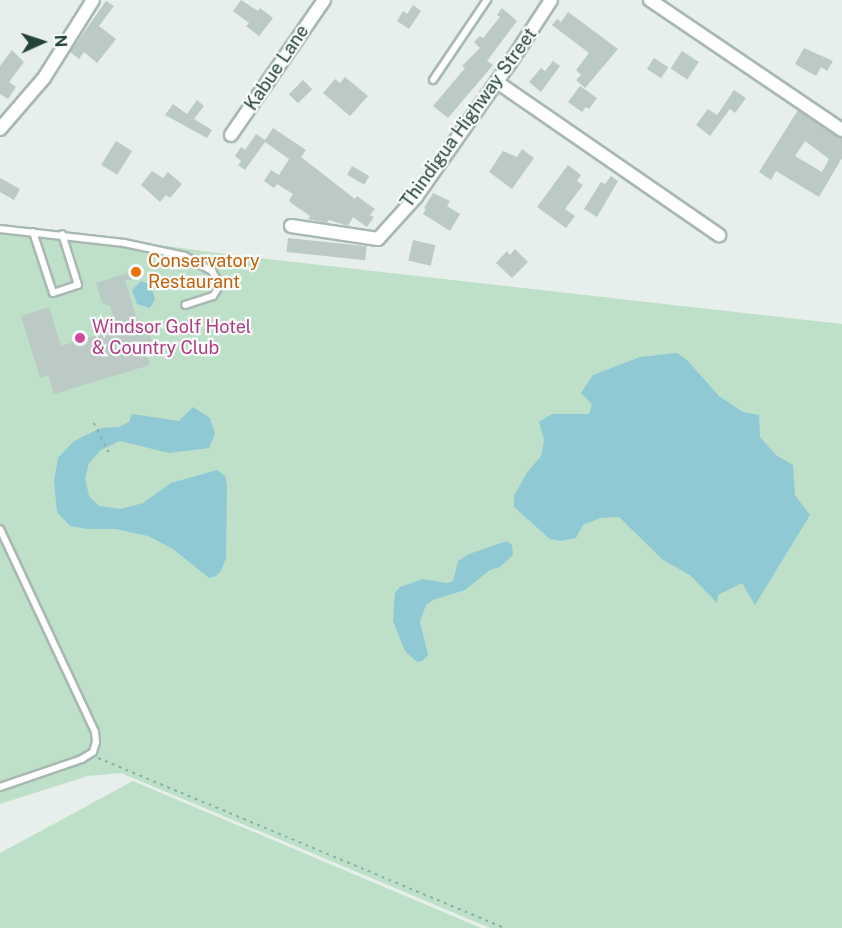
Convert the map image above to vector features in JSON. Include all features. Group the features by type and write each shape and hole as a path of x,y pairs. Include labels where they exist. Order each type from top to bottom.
{"street":[{"path":"0,129 44,78 93,0"},
{"name":"Kabue Lane","path":"231,135 324,0"},
{"name":"Thindigua Highway Street","path":"291,226 358,235 374,241 384,233 416,196 497,82 551,0"},
{"path":"651,0 842,130"},
{"path":"497,82 719,235"}],"lane":[{"path":"433,80 487,0"},
{"path":"0,229 62,234 158,248 197,262 217,276 220,287 213,296 185,306"},
{"path":"33,232 53,293 78,285 62,234"},
{"path":"0,529 95,732 96,742 93,752 89,755 0,787"}],"path":[{"path":"94,423 110,454"},
{"path":"89,755 504,928"}],"green space":[{"path":"0,224 249,257 842,324 842,928 490,928 121,773 88,776 0,804"},
{"path":"133,781 481,928 0,928 0,853"}],"water":[{"path":"141,281 151,285 155,299 150,308 137,304 132,290"},
{"path":"677,353 687,360 719,396 743,412 759,415 760,437 776,455 793,465 795,495 810,515 755,605 742,583 718,595 717,603 690,575 663,560 619,517 600,518 583,525 576,538 560,541 550,539 514,507 514,496 526,474 541,456 544,440 539,422 552,414 589,414 592,404 581,393 593,375 640,357"},
{"path":"193,407 210,418 215,434 209,448 169,453 120,441 101,450 89,463 85,478 89,496 99,506 121,509 143,503 171,483 217,470 225,476 227,484 226,558 221,571 216,576 209,578 173,549 148,536 116,529 88,529 70,526 57,512 54,481 58,458 74,441 101,428 119,427 129,422 132,414 179,421"},
{"path":"507,541 512,545 513,555 500,567 490,570 465,590 433,600 426,605 420,622 428,655 422,661 417,662 405,651 393,621 395,593 400,587 423,579 447,583 453,581 458,561 469,554"}],"building":[{"path":"241,0 258,11 260,8 273,18 259,36 246,26 249,23 233,11"},
{"path":"106,1 114,6 99,26 116,39 97,63 84,52 79,59 70,52"},
{"path":"413,5 421,11 409,29 397,21 403,11 407,14"},
{"path":"502,8 517,21 487,61 493,65 448,118 433,106 465,68 462,66 480,48 474,42 480,36 483,38 500,17 497,15"},
{"path":"568,12 618,49 585,88 576,80 581,75 576,70 589,53 552,25 557,19 561,22"},
{"path":"804,48 833,61 827,71 821,67 816,76 795,64"},
{"path":"12,50 24,62 9,82 16,87 8,99 0,94 0,66"},
{"path":"682,51 699,62 687,80 671,69"},
{"path":"654,58 668,67 661,78 647,69"},
{"path":"553,61 560,66 541,92 529,82 541,68 545,71"},
{"path":"345,77 368,96 350,116 323,93 335,79 340,83"},
{"path":"303,80 312,89 298,103 289,94"},
{"path":"580,86 597,98 589,109 586,107 582,112 568,102"},
{"path":"734,90 746,98 735,113 730,109 710,136 696,125 708,109 717,115"},
{"path":"197,100 204,106 194,119 212,130 207,138 165,115 173,104 187,114"},
{"path":"798,110 842,138 842,158 819,197 776,171 771,180 759,172","holes":["805,141 829,159 822,172 795,156"]},
{"path":"273,128 306,150 301,157 355,199 357,196 375,209 370,215 374,217 367,227 353,217 348,226 329,220 327,223 308,219 310,216 289,200 293,194 277,184 274,188 264,181 271,170 279,175 289,159 265,142 245,170 238,165 241,161 235,156 241,147 245,150 256,134 265,140"},
{"path":"116,141 132,151 117,175 101,165"},
{"path":"522,149 534,158 512,189 489,172 503,151 517,157"},
{"path":"568,165 581,175 577,181 583,185 565,209 575,216 566,228 537,207"},
{"path":"352,166 369,176 364,185 347,175"},
{"path":"152,171 163,178 168,172 182,184 170,198 166,195 160,202 141,185"},
{"path":"611,176 618,181 597,217 584,209 601,182 605,184"},
{"path":"0,178 20,189 14,200 0,192"},
{"path":"433,193 450,201 447,206 460,214 450,231 423,214"},
{"path":"288,238 367,246 365,260 287,252"},
{"path":"413,240 435,245 431,266 408,260"},
{"path":"515,249 528,262 512,278 496,263 507,251 510,255"},
{"path":"136,264 143,268 143,276 137,280 125,280 142,336 150,334 154,349 146,351 150,365 54,394 48,375 40,378 21,316 49,307 61,346 117,329 110,306 102,303 96,283 127,273 131,266"}],"place":[{"name":"Conservatory Restaurant","path":"136,272"},
{"name":"Windsor Golf Hotel & Country Club","path":"80,338"}]}
